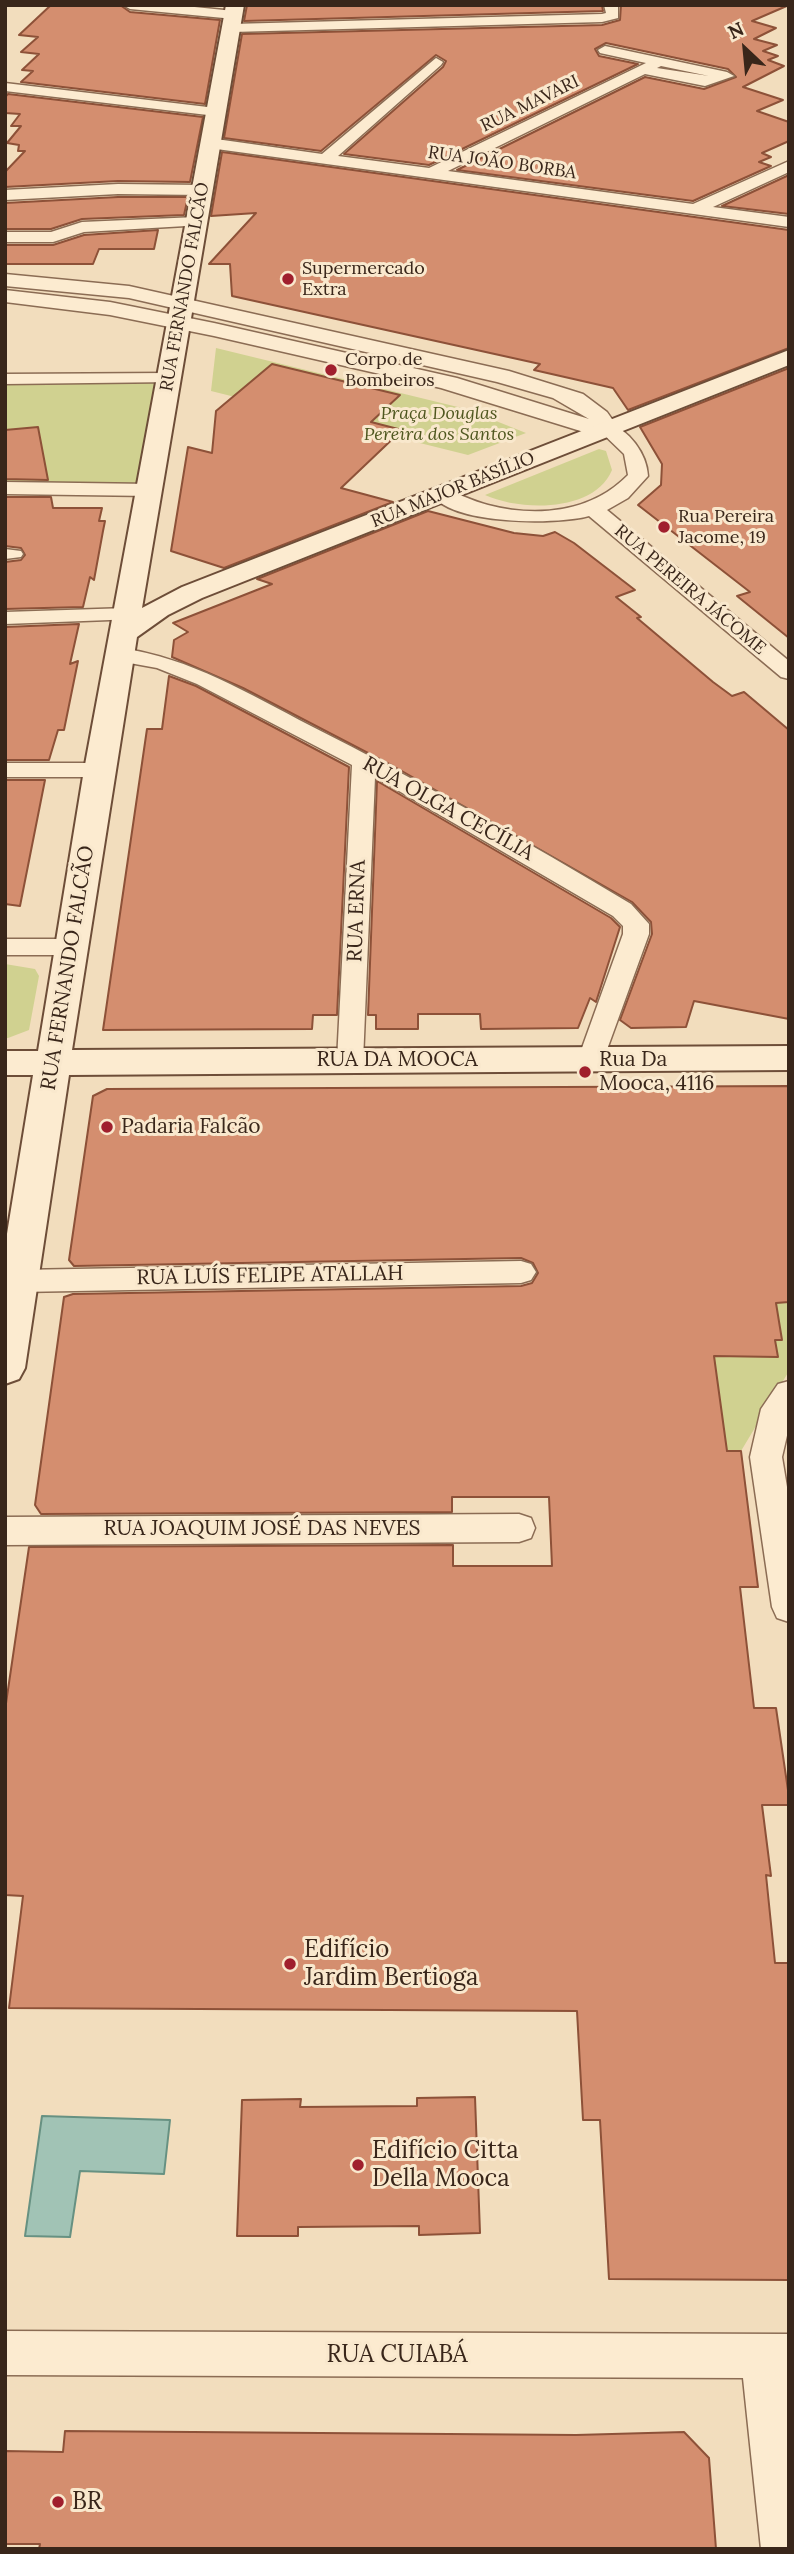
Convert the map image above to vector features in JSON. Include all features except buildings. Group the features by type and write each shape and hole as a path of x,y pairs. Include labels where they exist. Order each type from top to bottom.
{"main road":[{"name":"RUA FERNANDO FALCÃO","path":"5,1368 99,770 151,490 209,143 234,16"},
{"name":"RUA MAJOR BASÍLIO","path":"125,634 163,603 789,357"},
{"path":"137,569 148,583 164,588 187,589 219,583"},
{"name":"RUA DA MOOCA","path":"5,1063 789,1058"}],"street":[{"path":"130,5 234,16 464,23 601,18 610,17 612,8"},
{"path":"463,5 464,23"},
{"path":"605,50 727,76 705,82 644,70"},
{"name":"RUA MAVARI","path":"431,173 661,61"},
{"path":"325,159 436,62"},
{"path":"5,87 216,112"},
{"name":"RUA JOÃO BORBA","path":"209,143 789,222"},
{"path":"695,209 789,166"},
{"path":"18,177 118,188"},
{"path":"5,195 118,188 203,190"},
{"path":"5,236 53,236 82,228 197,222"},
{"path":"5,280 79,285 181,312 362,353 561,422 607,429 625,442 636,456 638,476 625,492 592,509 539,516 506,515 476,510 442,495"},
{"path":"5,296 181,312"},
{"path":"5,379 169,379"},
{"path":"5,488 151,490"},
{"name":"RUA PEREIRA JÁCOME","path":"592,509 789,671"},
{"name":"RUA OLGA CECÍLIA","path":"5,618 125,634 171,663 363,761 516,845 622,910 636,924 634,944 591,1059"},
{"name":"RUA ERNA","path":"351,1060 363,761"},
{"path":"5,770 99,770"},
{"path":"5,947 71,947"},
{"name":"RUA LUÍS FELIPE ATALLAH","path":"19,1281 522,1272"},
{"path":"789,1393 777,1409 766,1457 789,1606"},
{"name":"RUA JOAQUIM JOSÉ DAS NEVES","path":"5,1531 519,1528"},
{"name":"RUA CUIABÁ","path":"5,2353 776,2356"},
{"path":"776,2356 783,2549"}],"green space":[{"name":"Praça Douglas Pereira dos Santos","path":"216,348 466,409 526,433 468,455 211,391"},
{"path":"169,378 151,490 5,493 5,383"},
{"path":"599,449 606,451 612,470 603,484 573,501 555,505 517,504 485,495"},
{"path":"5,964 35,969 39,976 29,1030 8,1038 5,1038"},
{"path":"776,1303 789,1303 789,1371 741,1451 721,1451 651,1355 777,1357 775,1340 782,1340"}],"shaded area":[{"path":"42,2116 170,2120 164,2174 80,2171 70,2237 25,2236"}],"place":[{"name":"Supermercado Extra","path":"288,279"},
{"name":"Corpo de Bombeiros","path":"331,370"},
{"name":"Rua Pereira Jacome, 19","path":"664,527"},
{"name":"Rua Da Mooca, 4116","path":"585,1072"},
{"name":"Padaria Falcão","path":"107,1127"},
{"name":"Edifício Jardim Bertioga","path":"290,1964"},
{"name":"Edifício Citta Della Mooca","path":"358,2165"},
{"name":"BR","path":"58,2502"}]}
